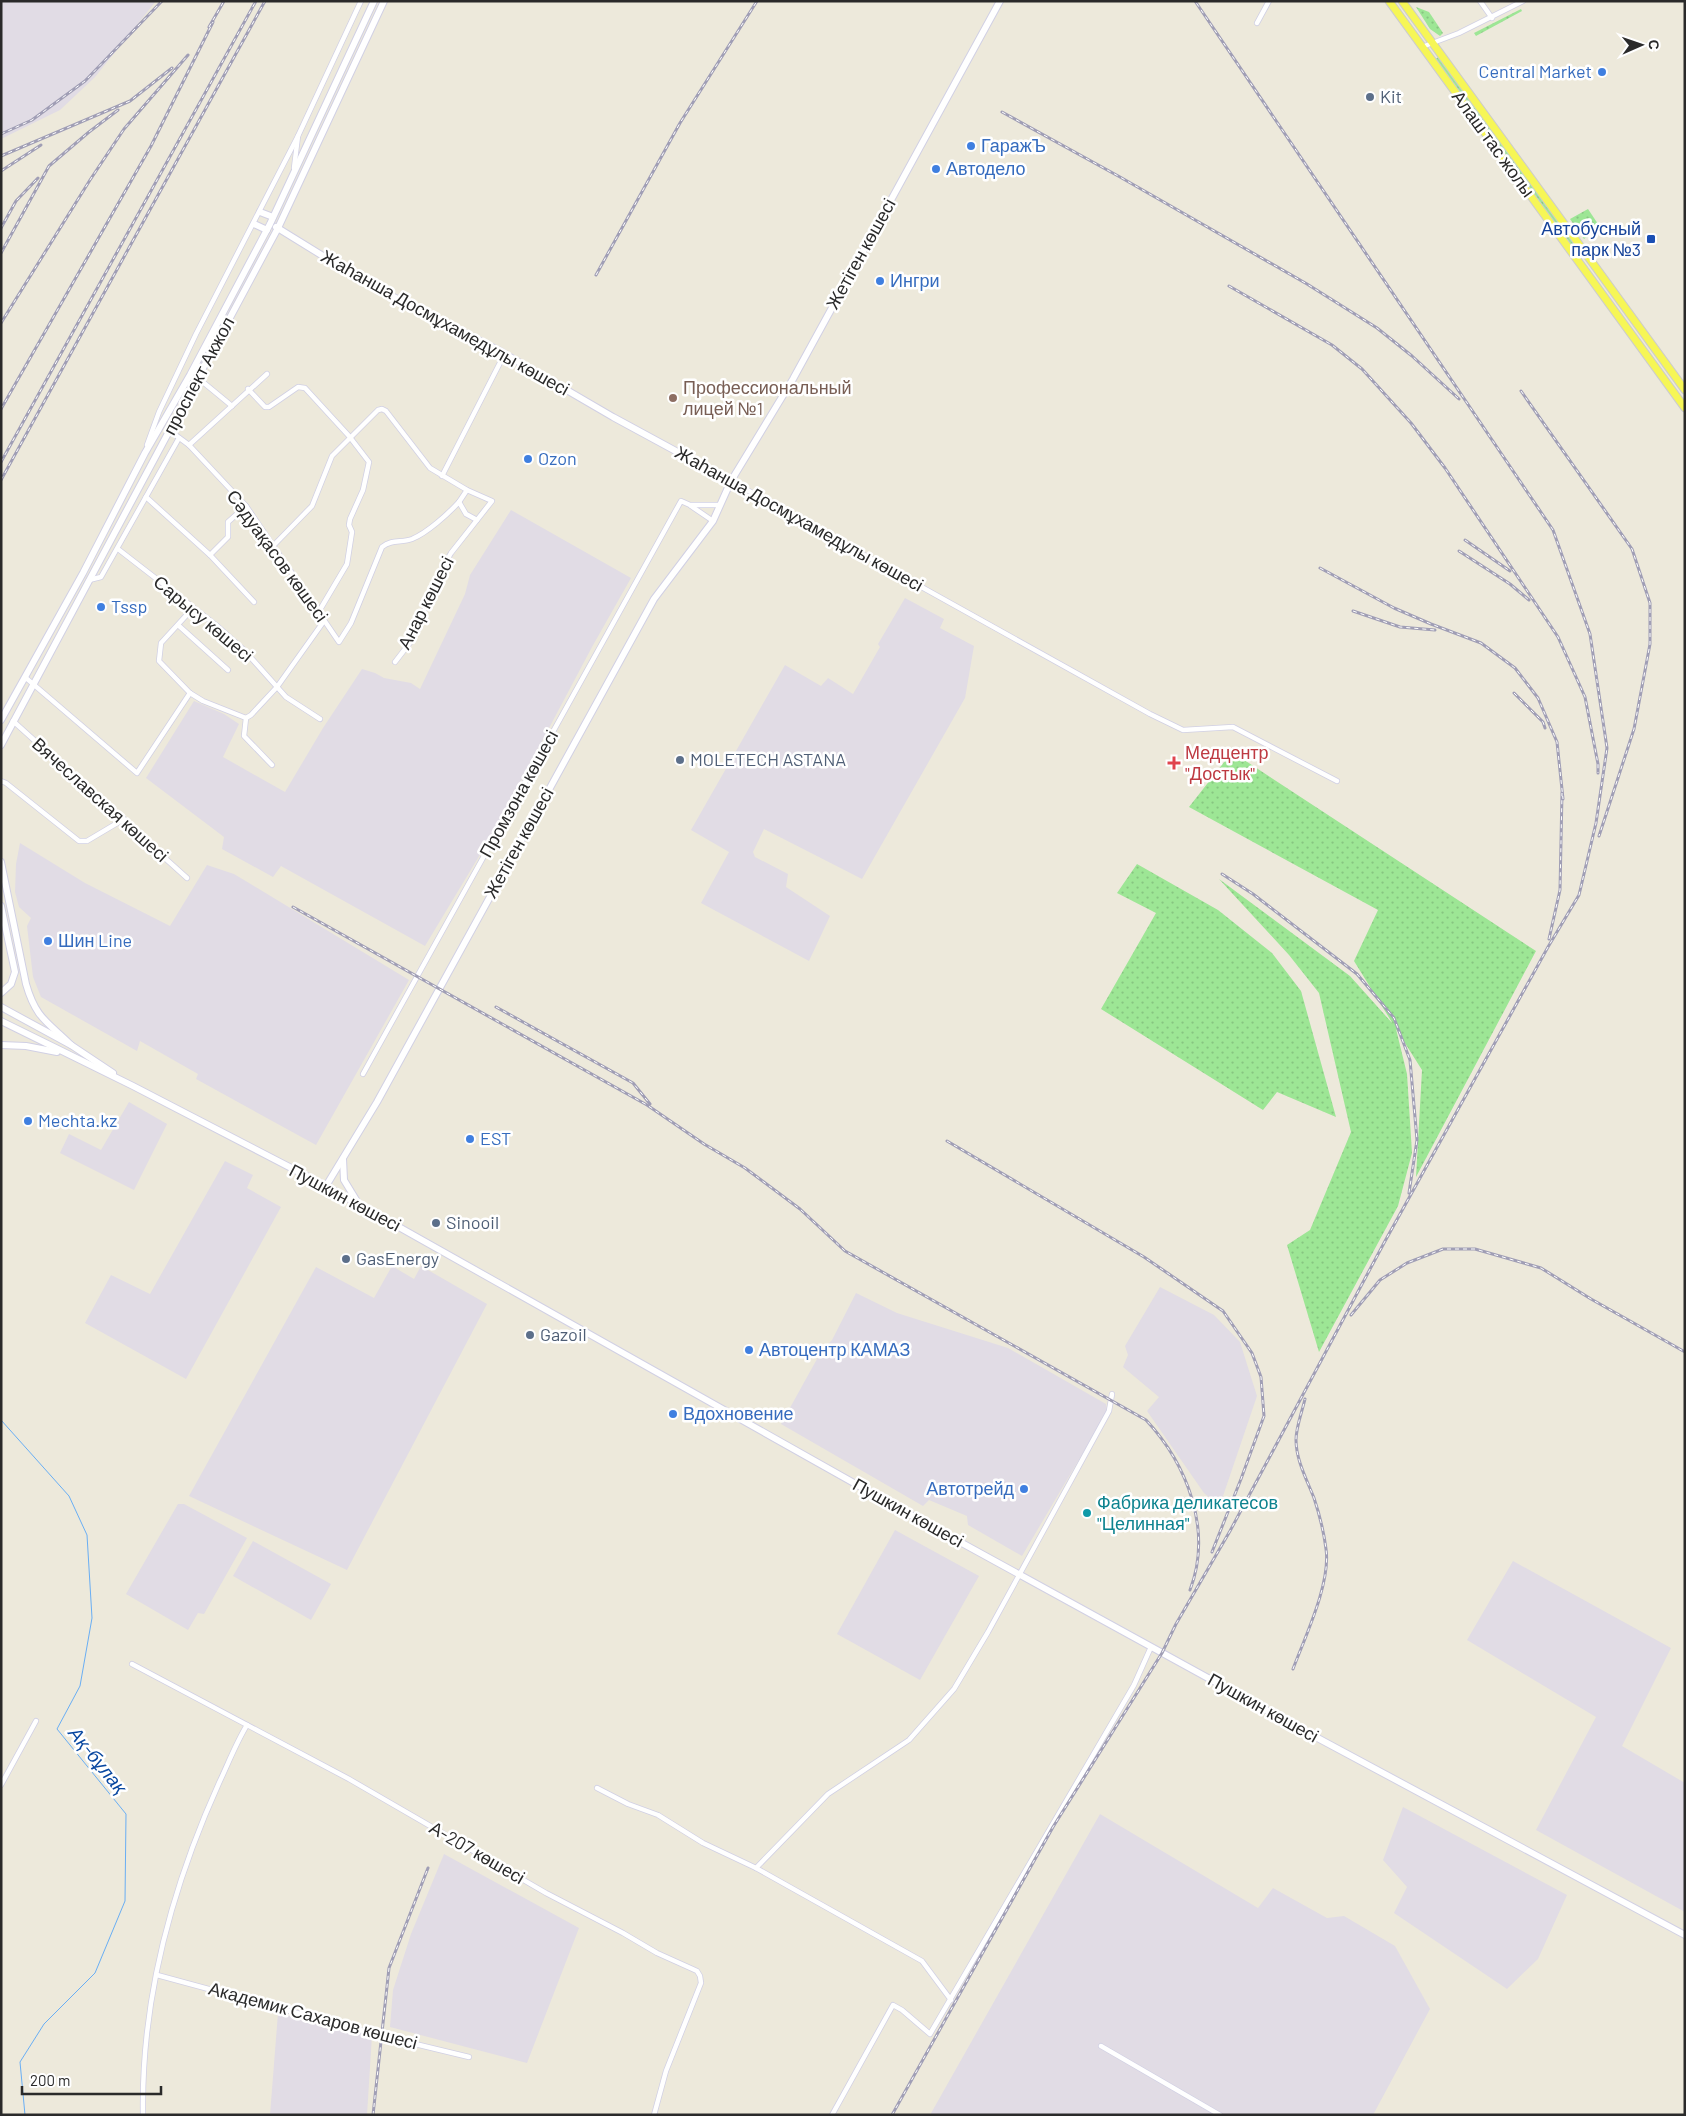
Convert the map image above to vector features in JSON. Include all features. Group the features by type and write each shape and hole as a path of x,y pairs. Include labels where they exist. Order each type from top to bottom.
{"main road":[{"name":"проспект Акжол","path":"2,715 26,678 145,453 190,375 270,224 374,1"},
{"name":"проспект Акжол","path":"1,745 278,228 384,1"},
{"name":"Жетіген көшесі","path":"326,1186 406,1050 654,599 713,521 731,481 793,379 1000,1"},
{"name":"Алаш тас жолы","path":"1389,1 1685,408"},
{"name":"Алаш тас жолы","path":"1402,1 1685,390"},
{"path":"260,212 270,224"},
{"path":"254,224 270,224"},
{"name":"Жаһанша Досмұхамедұлы көшесі","path":"270,224 370,285 504,355 731,481"},
{"path":"1577,261 1586,254"},
{"path":"1,862 26,984 32,1002 45,1023 71,1046"},
{"path":"1,906 15,972 11,984 1,993"},
{"path":"1,1007 71,1046 133,1086"},
{"path":"1,1022 133,1086"},
{"path":"1,1045 26,1046 64,1054"},
{"name":"Пушкин көшесі","path":"133,1086 326,1186 1018,1574 1685,1935"},
{"path":"343,1159 344,1180 360,1206"}],"street":[{"path":"145,453 150,433 196,334 298,136 361,1"},
{"path":"1257,22 1268,1"},
{"path":"1480,1 1492,18"},
{"path":"1422,48 1492,18 1523,1"},
{"path":"293,176 298,136"},
{"path":"442,476 504,355"},
{"path":"188,445 232,406 248,389 267,374"},
{"path":"198,378 232,406"},
{"path":"248,389 265,407 269,407 298,387 304,388 350,436 369,462 363,490 350,519 349,525 352,532 347,564 318,613"},
{"name":"Анар көшесі","path":"350,436 378,410 382,409 386,411 430,468 467,490 492,501 451,553 439,574 412,640 394,662"},
{"name":"Сәдуақасов көшесі","path":"170,431 188,445 246,506 272,547 339,642 351,623 382,547 392,541 406,540 416,536 448,514 458,502"},
{"path":"272,547 308,512 315,501 328,462 350,436"},
{"path":"89,580 101,577 179,438"},
{"name":"Жаһанша Досмұхамедұлы көшесі","path":"731,481 1150,714 1183,730 1233,727 1337,781"},
{"path":"467,490 458,502 466,514 476,520"},
{"path":"146,497 210,555 254,602"},
{"name":"Промзона көшесі","path":"363,1074 674,513 681,501 690,505"},
{"path":"690,505 720,505"},
{"path":"690,505 713,521"},
{"path":"210,555 228,537 228,522 246,506"},
{"name":"Сарысу көшесі","path":"118,549 244,650 286,696 320,719"},
{"path":"193,608 161,643 159,660 190,693 203,701 246,718"},
{"path":"246,718 251,715 277,686 324,621"},
{"path":"178,625 228,670"},
{"path":"26,678 137,773 190,693"},
{"path":"246,718 244,736 272,765"},
{"name":"Вячеславская көшесі","path":"13,722 124,819 138,835 187,878"},
{"path":"1,781 79,841 87,841 124,819"},
{"path":"756,1868 828,1794 910,1740 954,1688 988,1632 1108,1411 1112,1394"},
{"path":"832,2115 893,2005 902,2010 930,2034 1134,1685 1151,1647"},
{"name":"А-207 көшесі","path":"132,1664 349,1779 657,1953 697,1971 700,1976 700,1983 666,2071 654,2115"},
{"path":"1,1785 36,1721"},
{"path":"144,2115 150,2010 177,1894 208,1808 247,1725"},
{"path":"596,1788 628,1804 658,1815 703,1843 756,1868 922,1961 951,2000"},
{"name":"Академик Сахаров көшесі","path":"157,1975 382,2036 469,2056"},
{"path":"1100,2046 1220,2115"}],"shaded area":[{"path":"1,1 156,1 95,77 60,110 1,139"},
{"path":"511,510 631,578 592,647 496,828 425,946 281,866 273,877 222,849 224,837 146,778 194,701 224,714 239,724 223,757 285,792 323,728 362,669 384,678 411,683 420,689 465,594 470,575"},
{"path":"905,598 944,619 940,628 974,646 965,698 862,879 764,829 753,852 755,857 788,874 786,887 830,916 809,961 701,903 729,852 691,830 785,665 821,686 828,678 853,694 880,647 878,644"},
{"path":"20,843 85,883 170,926 207,865 234,874 409,980 316,1145 196,1079 198,1074 140,1041 137,1051 41,997 33,977 27,926 31,918 19,907 15,892 16,864"},
{"path":"129,1102 167,1124 134,1190 60,1153 69,1134 101,1150"},
{"path":"225,1161 253,1175 247,1188 281,1207 186,1379 85,1323 111,1275 150,1294"},
{"path":"392,1266 414,1279 421,1266 487,1304 347,1570 189,1496 316,1267 374,1298"},
{"path":"1160,1287 1214,1315 1240,1342 1257,1396 1222,1499 1211,1499 1204,1493 1147,1411 1159,1397 1123,1367 1128,1355 1125,1346"},
{"path":"856,1293 897,1313 1008,1348 1106,1404 1107,1412 1022,1556 968,1525 967,1516 929,1500 923,1506 781,1424 822,1350 832,1340"},
{"path":"178,1504 184,1504 247,1538 204,1614 198,1613 188,1630 126,1594"},
{"path":"895,1530 979,1576 920,1680 837,1634"},
{"path":"253,1541 331,1584 311,1620 233,1576"},
{"path":"1513,1561 1671,1648 1622,1746 1685,1783 1685,1912 1536,1830 1596,1717 1467,1640"},
{"path":"1403,1807 1567,1895 1538,1959 1507,1989 1394,1913 1407,1887 1383,1860"},
{"path":"1100,1814 1258,1908 1273,1888 1327,1918 1344,1916 1395,1946 1430,2009 1373,2115 930,2115"},
{"path":"444,1854 579,1928 527,2063 390,2027 393,1990 411,1934"},
{"path":"278,2013 372,2035 367,2115 270,2115"}],"green space":[{"path":"1416,7 1429,12 1443,33 1440,36 1430,29"},
{"path":"1521,9 1522,11 1476,36 1474,33"},
{"path":"1439,57 1576,246 1573,248 1435,59"},
{"path":"1588,209 1600,227 1584,239 1570,219"},
{"path":"1232,752 1536,951 1416,1177 1422,1070 1396,1029 1407,1074 1412,1153 1398,1206 1319,1352 1287,1245 1310,1230 1351,1132 1319,993 1289,955 1219,879 1350,976 1393,1024 1354,961 1378,910 1189,807"},
{"path":"1137,864 1218,910 1272,953 1301,991 1336,1117 1277,1092 1263,1110 1101,1009 1156,913 1117,893"}],"waterway":[{"name":"Ақ-бұлақ","path":"1,1420 69,1496 87,1535 92,1618 80,1686 57,1729 126,1814 125,1901 95,1973 44,2024 20,2062 25,2115"}],"railway":[{"path":"1,134 32,120 85,81 162,1"},
{"path":"209,27 224,1"},
{"path":"1,462 256,1"},
{"path":"1,480 265,1"},
{"path":"596,275 680,123 757,1"},
{"path":"892,2115 1053,1827 1162,1653 1176,1624 1230,1531 1384,1243 1548,947 1579,895 1596,823 1607,748 1590,634 1553,530 1195,1"},
{"path":"1,409 151,146 213,22"},
{"path":"1,323 124,129 188,55"},
{"path":"1,156 130,101 172,68"},
{"path":"1,253 49,166 118,110"},
{"path":"1002,112 1307,284 1377,328 1412,356 1459,399"},
{"path":"1,171 41,145"},
{"path":"1,228 16,201 38,178"},
{"path":"1229,286 1332,345 1362,369 1411,423 1445,468 1558,637 1585,697 1598,764 1598,773"},
{"path":"1521,391 1632,549 1650,603 1650,644 1634,729 1599,836"},
{"path":"1465,540 1510,571"},
{"path":"1459,551 1510,584 1529,600"},
{"path":"1320,568 1394,608 1481,643 1515,668 1538,698 1557,742 1563,799"},
{"path":"1353,611 1400,627 1435,630"},
{"path":"1514,693 1543,722 1545,728"},
{"path":"1549,939 1560,890 1562,793"},
{"path":"1222,874 1253,894 1357,974 1394,1018 1410,1060 1417,1140 1409,1193"},
{"path":"293,907 647,1105 704,1144 745,1168 800,1209 845,1251 1146,1420 1161,1437 1173,1457 1184,1477 1192,1499 1197,1521 1199,1544 1190,1590"},
{"path":"496,1007 633,1083 650,1104"},
{"path":"947,1141 1144,1257 1223,1311 1252,1353 1261,1377 1264,1416 1212,1552"},
{"path":"1351,1315 1380,1280 1407,1263 1443,1249 1475,1249 1541,1268 1591,1299 1685,1352"},
{"path":"1293,1669 1316,1610 1327,1563 1325,1543 1314,1498 1296,1447 1297,1430 1305,1399"},
{"path":"373,2115 389,1968 428,1868"}],"place":[{"name":"Central Market","path":"1602,72"},
{"name":"Kit","path":"1370,97"},
{"name":"ГаражЪ","path":"971,146"},
{"name":"Автодело","path":"936,169"},
{"name":"Автобусный парк №3","path":"1651,239"},
{"name":"Ингри","path":"880,281"},
{"name":"Профессиональный лицей №1","path":"673,398"},
{"name":"Ozon","path":"528,459"},
{"name":"Tssp","path":"101,607"},
{"name":"MOLETECH ASTANA","path":"680,760"},
{"name":"Медцентр \"Достык\"","path":"1174,763"},
{"name":"Шин Line","path":"48,941"},
{"name":"Mechta.kz","path":"28,1121"},
{"name":"EST","path":"470,1139"},
{"name":"Sinooil","path":"436,1223"},
{"name":"GasEnergy","path":"346,1259"},
{"name":"Gazoil","path":"530,1335"},
{"name":"Автоцентр КАМАЗ","path":"749,1350"},
{"name":"Вдохновение","path":"673,1414"},
{"name":"Автотрейд","path":"1024,1489"},
{"name":"Фабрика деликатесов \"Целинная\"","path":"1087,1513"}]}
